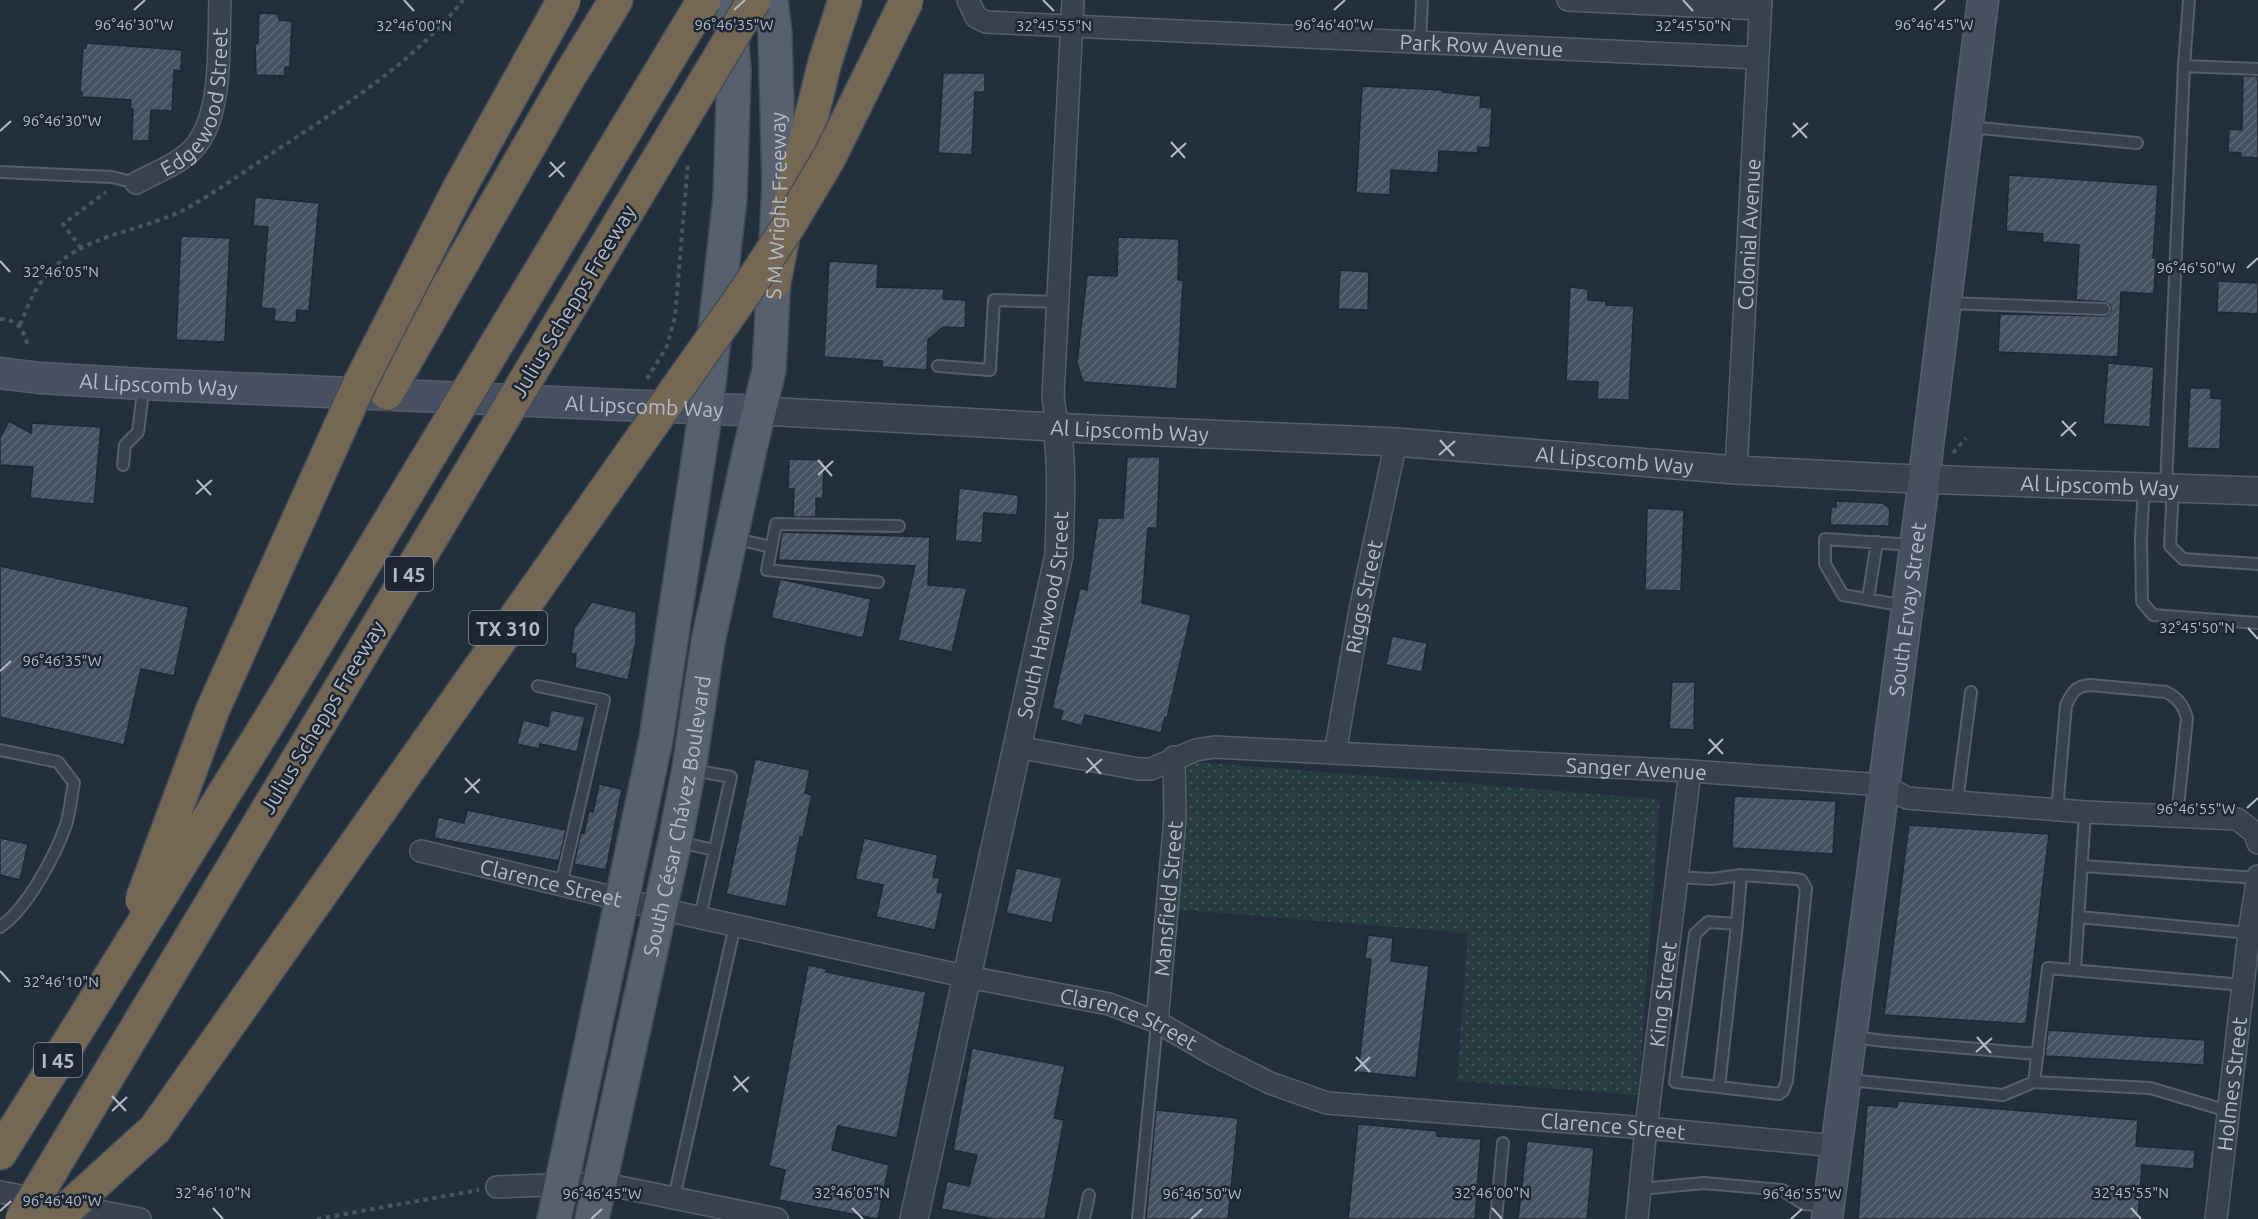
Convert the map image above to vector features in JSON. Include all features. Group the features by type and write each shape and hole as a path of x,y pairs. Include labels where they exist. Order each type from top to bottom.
{"highway":[{"path":"117,966 213,709 360,382 459,189 564,0"},
{"path":"387,393 475,238 616,0"},
{"name":"Julius Schepps Freeway","path":"0,1153 276,710 704,0"},
{"name":"Julius Schepps Freeway","path":"22,1219 754,0"},
{"path":"774,282 789,206 825,62 845,0"},
{"name":"TX 310","path":"56,1219 154,1129 748,288 829,158 907,0"}],"main road":[{"name":"S M Wright Freeway","path":"706,409 730,198 734,71 729,0"},
{"name":"S M Wright Freeway","path":"761,411 770,370 779,186 775,34 771,0"},
{"name":"South Ervay Street","path":"1828,1213 1983,0"},
{"name":"Al Lipscomb Way","path":"0,373 40,378 144,384 761,411"},
{"name":"South César Chávez Boulevard","path":"554,1219 656,739 706,409"},
{"name":"South César Chávez Boulevard","path":"592,1219 675,841 689,769 708,642 750,449 761,411"}],"street":[{"name":"Edgewood Street","path":"136,183 191,151 209,123 215,101 220,0"},
{"name":"Park Row Avenue","path":"968,0 976,17 986,22 1757,58"},
{"name":"South Harwood Street","path":"914,1219 1059,555 1060,448 1053,396 1073,0"},
{"path":"1568,0 1761,4"},
{"name":"Colonial Avenue","path":"1736,470 1761,4"},
{"name":"Al Lipscomb Way","path":"761,411 1396,442 1736,470 2258,491"},
{"name":"Riggs Street","path":"1335,753 1360,610 1396,442"},
{"name":"Sanger Avenue","path":"1017,747 1139,769 1151,769 1174,757 1214,747 1690,771 1882,785 1907,798 2085,812 2237,819 2256,837"},
{"name":"Mansfield Street","path":"1156,1022 1175,818 1174,757"},
{"name":"King Street","path":"1637,1219 1690,771"},
{"name":"Clarence Street","path":"421,851 661,909 968,977 1109,1004 1156,1022 1270,1083 1328,1103 1646,1128 1836,1146"},
{"name":"Holmes Street","path":"2216,1219 2249,933 2258,877"},
{"path":"497,1186 600,1183 674,1198 736,1215 777,1219"},
{"path":"0,1192 140,1219"}],"lane":[{"path":"1420,43 1422,0"},
{"path":"2189,0 2161,486 2170,546 2183,559 2258,564"},
{"path":"2184,66 2258,69"},
{"path":"1966,126 2137,143"},
{"path":"0,172 112,177 136,183"},
{"path":"938,366 990,370 994,300 1058,302"},
{"path":"1945,303 2104,309"},
{"path":"123,465 125,445 138,432 144,384"},
{"path":"2161,486 2141,538 2142,602 2154,615 2258,623"},
{"path":"878,582 767,570 776,524 899,526"},
{"path":"731,537 771,547"},
{"path":"1907,606 1843,595 1825,564 1825,539 1915,545"},
{"path":"1868,599 1877,542"},
{"path":"2057,810 2066,705 2072,692 2080,685 2090,685 2166,692 2175,696 2183,705 2187,718 2177,817"},
{"path":"538,686 604,700 561,885"},
{"path":"1957,802 1971,692"},
{"path":"0,750 58,762 74,783 66,823 48,864 13,918 0,927"},
{"path":"689,769 732,777 700,917"},
{"path":"2075,970 2085,812"},
{"path":"675,841 714,850"},
{"path":"2083,866 2258,877"},
{"path":"1677,877 1712,879 1741,875 1797,879 1801,880 1806,888 1787,1081 1783,1091 1779,1094 1675,1082 1695,934 1708,922 1737,924"},
{"path":"1719,1087 1741,875"},
{"path":"2079,917 2249,933"},
{"path":"674,1198 735,925"},
{"path":"2034,1082 2048,968 2243,985"},
{"name":"Mansfield Street","path":"1138,1219 1156,1022"},
{"path":"1850,1036 2038,1054"},
{"path":"1845,1080 2003,1095 2034,1082 2150,1088 2228,1111"},
{"path":"1496,1219 1503,1143"},
{"path":"1640,1188 1704,1183 1782,1190 1804,1204 1828,1213"},
{"path":"1084,1219 1089,1195"}],"path":[{"path":"20,325 36,289 57,264 97,240 166,218 193,205 372,86 427,40 463,0"},
{"path":"647,379 667,346 675,317 689,158"},
{"path":"81,248 63,224 115,186 136,183"},
{"path":"0,320 12,321 20,325 26,336 28,347"},
{"path":"1952,454 1966,438"},
{"path":"317,1219 497,1186"}],"green space":[{"path":"1182,761 1660,799 1638,1095 1457,1081 1468,933 1172,909"}],"building":[{"path":"259,13 279,14 279,20 292,21 290,67 285,67 285,76 256,75 255,44 258,43"},
{"path":"86,43 182,50 181,71 174,70 172,111 151,110 149,141 132,141 131,100 82,97 80,91 83,49 86,48"},
{"path":"943,73 985,73 985,92 975,92 972,155 938,153"},
{"path":"2243,76 2258,76 2258,158 2240,157 2241,153 2228,152 2229,129 2242,130"},
{"path":"1362,86 1443,90 1443,92 1481,96 1480,107 1492,108 1490,148 1478,147 1478,153 1439,151 1438,173 1391,170 1390,195 1356,193"},
{"path":"2009,175 2158,185 2153,258 2156,258 2154,294 2121,292 2118,357 1998,352 2000,314 2104,316 2108,315 2111,310 2110,305 2105,302 2076,300 2079,245 2042,242 2043,234 2006,231"},
{"path":"255,197 319,203 309,311 297,310 296,323 274,321 275,309 261,308 268,227 253,226"},
{"path":"181,236 230,238 225,342 176,340"},
{"path":"1118,237 1179,239 1178,280 1183,280 1177,389 1083,382 1077,363 1087,275 1117,276"},
{"path":"829,261 878,264 877,287 944,289 943,299 966,300 965,328 943,327 928,340 927,370 882,367 882,361 824,357"},
{"path":"1340,270 1369,272 1368,310 1338,309"},
{"path":"2218,281 2258,283 2258,314 2217,312"},
{"path":"1570,287 1588,289 1588,300 1606,301 1606,305 1634,306 1629,400 1597,399 1598,382 1566,381"},
{"path":"2108,363 2154,367 2150,427 2103,424"},
{"path":"2190,388 2211,388 2211,398 2222,399 2220,449 2187,448"},
{"path":"9,421 31,433 32,423 101,427 94,504 30,498 33,467 0,465 0,438"},
{"path":"1127,457 1160,457 1157,528 1148,528 1142,603 1191,615 1167,718 1165,717 1161,733 1085,715 1082,726 1060,720 1063,711 1052,708 1080,588 1087,590 1098,518 1123,518"},
{"path":"789,459 824,460 823,499 816,498 816,517 793,517 794,489 788,489"},
{"path":"959,488 1019,495 1017,515 984,513 982,543 955,541"},
{"path":"1836,501 1883,503 1890,509 1889,526 1830,525 1831,507 1836,507"},
{"path":"1647,508 1684,510 1681,591 1645,590"},
{"path":"782,532 930,537 928,585 967,588 952,652 898,640 915,566 778,560"},
{"path":"0,566 189,607 174,676 141,669 124,745 0,717"},
{"path":"780,579 871,599 863,638 771,618"},
{"path":"592,602 636,612 636,641 628,680 575,668 576,654 571,654 574,628"},
{"path":"1392,636 1427,643 1422,672 1386,665"},
{"path":"1672,682 1695,682 1694,730 1669,729"},
{"path":"551,710 585,717 577,752 540,744 539,749 517,744 523,720 548,726"},
{"path":"755,759 810,770 805,793 812,795 803,837 800,837 786,907 726,894"},
{"path":"599,784 622,789 606,870 574,864 581,832 584,833 589,811 593,812"},
{"path":"1734,796 1836,801 1833,854 1732,848"},
{"path":"467,810 566,830 559,861 434,838 438,817 464,823"},
{"path":"1909,825 2049,834 2026,1024 1884,1015"},
{"path":"0,838 28,844 20,880 0,875"},
{"path":"864,838 938,855 933,877 940,878 937,892 943,893 935,930 876,917 883,885 855,879"},
{"path":"1016,868 1062,878 1052,923 1006,913"},
{"path":"1368,935 1393,938 1391,961 1429,966 1416,1078 1358,1072 1371,959 1365,959"},
{"path":"808,965 827,969 826,972 926,992 897,1138 838,1126 832,1150 889,1165 878,1219 779,1200 785,1170 769,1166"},
{"path":"2048,1030 2205,1040 2204,1065 2045,1056"},
{"path":"972,1048 1065,1066 1054,1118 1064,1120 1045,1219 994,1219 941,1209 947,1181 969,1186 977,1155 953,1150"},
{"path":"1898,1101 2138,1120 2136,1146 2195,1150 2194,1169 2142,1165 2138,1219 1858,1219 1867,1105 1897,1107"},
{"path":"1156,1110 1238,1118 1228,1219 1146,1219"},
{"path":"1358,1124 1437,1131 1437,1136 1481,1139 1475,1219 1348,1219"},
{"path":"1527,1141 1594,1148 1587,1219 1518,1219"}]}
